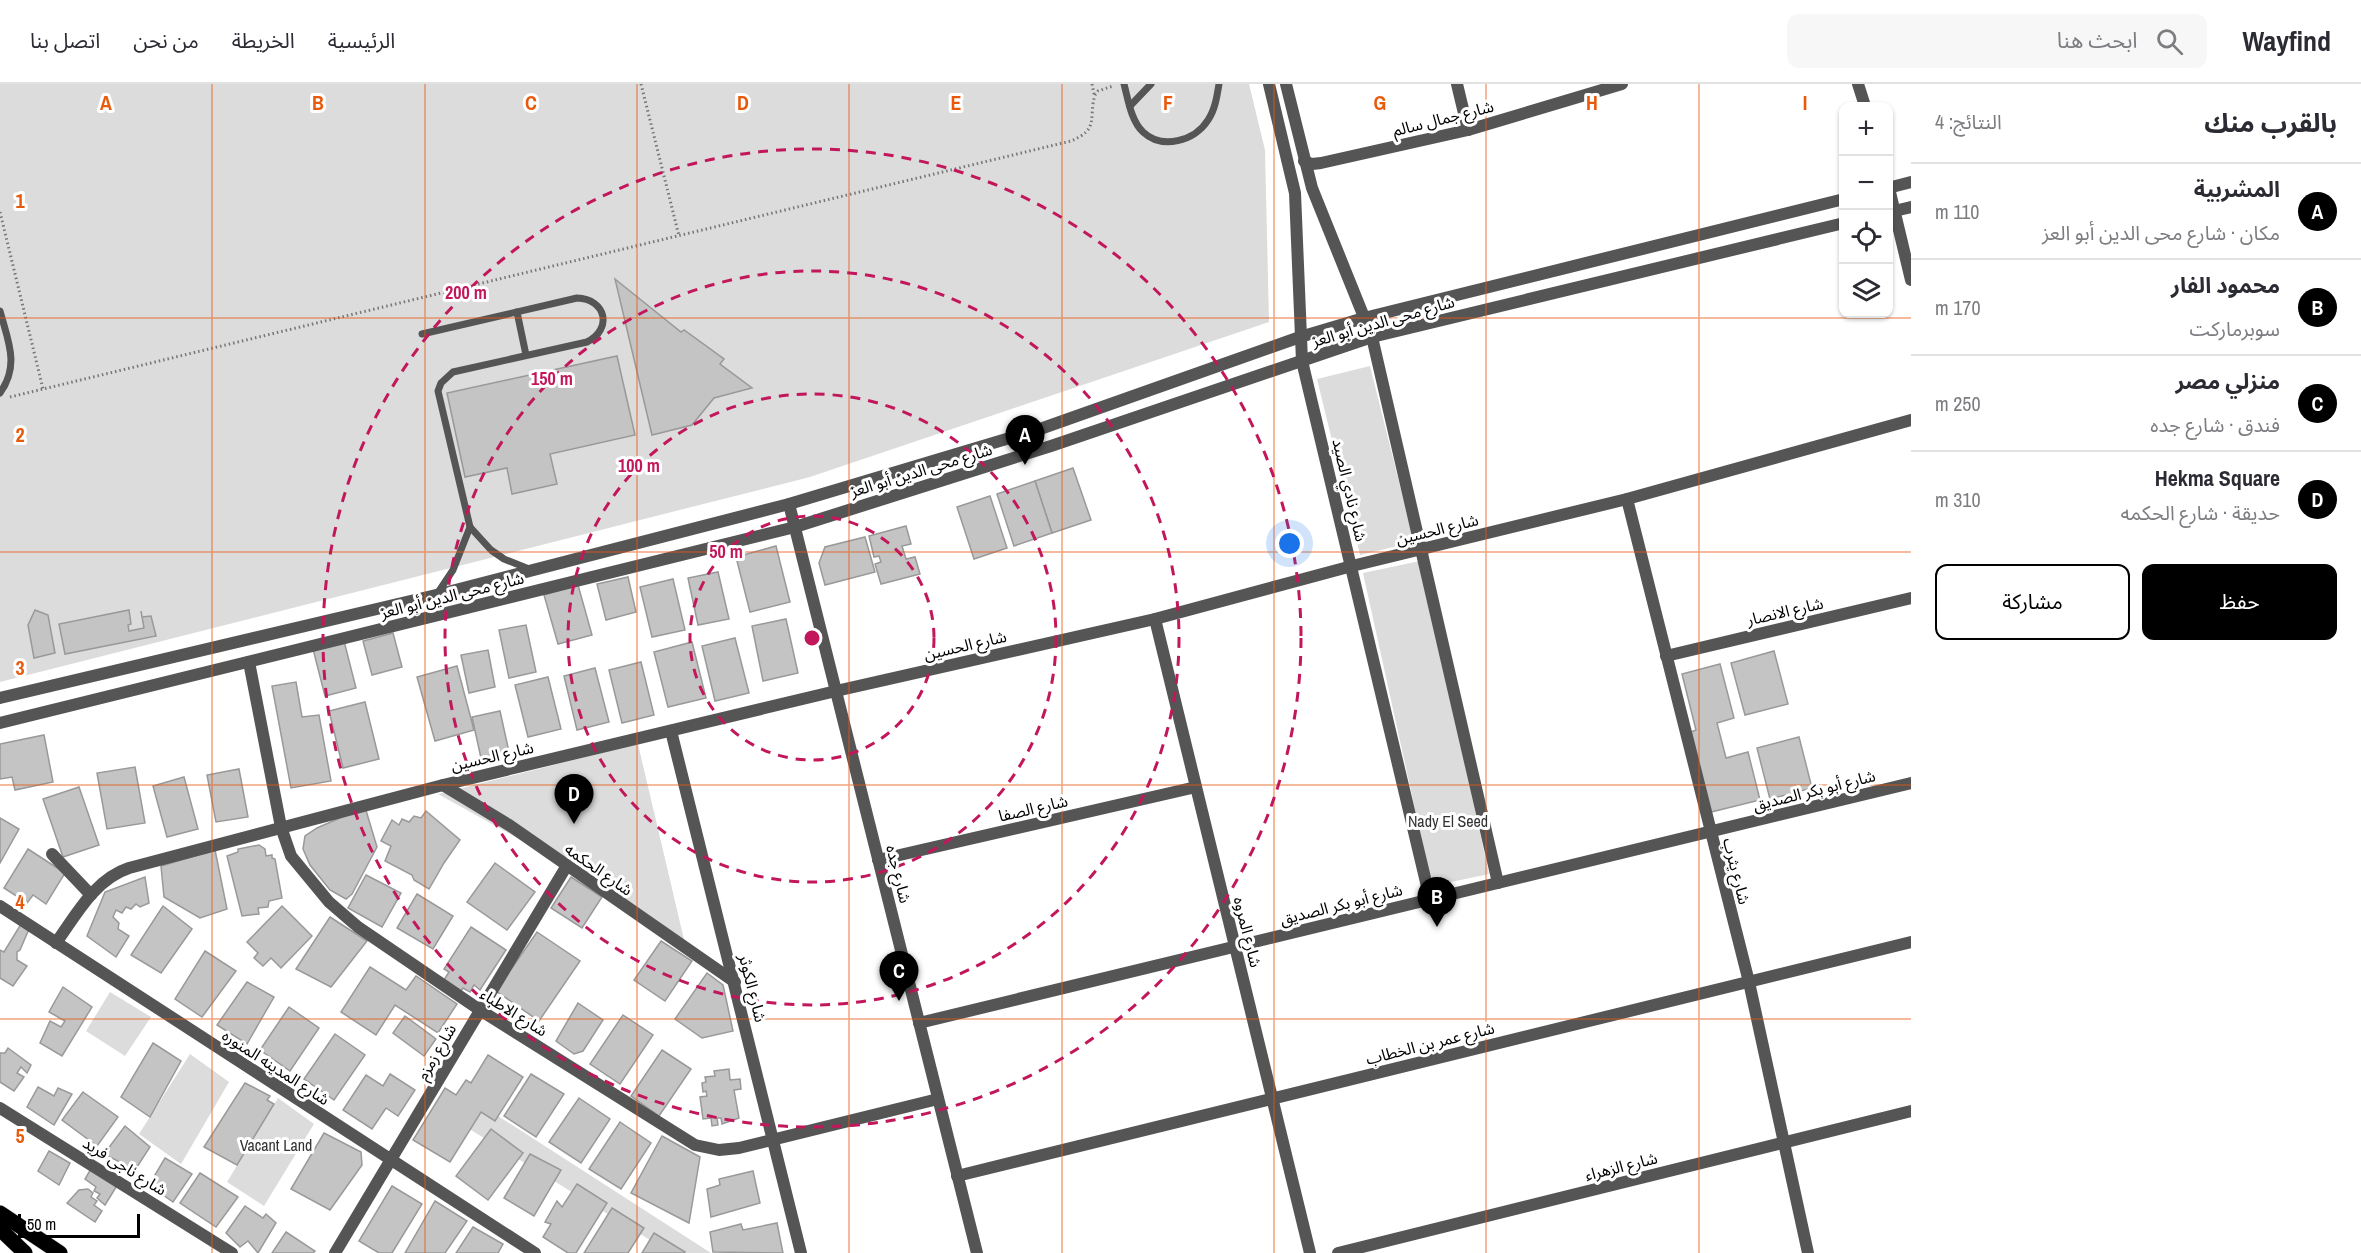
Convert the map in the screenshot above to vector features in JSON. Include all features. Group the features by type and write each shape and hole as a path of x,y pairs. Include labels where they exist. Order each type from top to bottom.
{"main road":[{"path":"0,1214 60,1253"},
{"path":"0,1229 25,1253"}],"street":[{"name":"شارع نادي الصيد","path":"1269,84 1294,193 1302,361 1430,899"},
{"path":"1286,84 1312,188 1372,337 1498,883"},
{"path":"1456,84 1468,130"},
{"name":"شارع جمال سالم","path":"1304,161 1312,164 1321,163 1468,130 1622,84"},
{"path":"1858,84 1864,102"},
{"path":"1893,186 1911,182"},
{"name":"شارع محى الدين أبو العز","path":"0,698 436,595 789,504 1040,429 1300,337 1364,318 1839,200"},
{"path":"1893,211 1911,207"},
{"path":"1893,215 1911,280"},
{"name":"شارع محى الدين أبو العز","path":"0,723 795,527 1052,446 1372,337 1839,224"},
{"name":"شارع الحسين","path":"56,943 91,895 105,880 121,871 443,785 836,691 1155,619 1352,566 1627,499 1911,420"},
{"name":"شارع يثرب","path":"1627,499 1749,982 1808,1253"},
{"name":"شارع جده","path":"789,504 976,1253"},
{"name":"شارع الانصار","path":"1666,656 1911,598"},
{"name":"شارع المروه","path":"1155,619 1310,1253"},
{"name":"شارع الاطباء","path":"249,662 281,827 291,856 329,902 358,927 480,1010 695,1145 707,1149 728,1150 938,1099"},
{"name":"شارع الكوثر","path":"671,731 801,1253"},
{"name":"شارع أبو بكر الصديق","path":"919,1023 1911,783"},
{"name":"شارع الحكمه","path":"443,785 509,825 566,867 735,982"},
{"name":"شارع الصفا","path":"878,860 1196,787"},
{"path":"52,854 91,895"},
{"name":"شارع زمزم","path":"335,1253 566,867"},
{"name":"شارع المدينه المنوره","path":"0,906 535,1253"},
{"name":"شارع عمر بن الخطاب","path":"957,1176 1911,942"},
{"name":"شارع ناجى فريد","path":"0,1107 232,1253"},
{"name":"شارع الزهراء","path":"1338,1253 1911,1111"}],"lane":[{"path":"1124,84 1134,120 1143,132 1156,140 1171,142 1186,139 1199,131 1208,120 1219,84"},
{"path":"1130,106 1151,84"},
{"path":"422,334 577,298 586,298 599,308 603,315 603,324 594,338 587,342 453,372 441,383 439,399 470,527 491,550 504,559 533,570"},
{"path":"0,311 12,366 9,380 0,393"},
{"path":"517,312 526,355"},
{"path":"436,595 453,570 470,527"}],"path":[{"path":"641,84 679,236"},
{"path":"0,399 1071,141 1081,137 1091,125 1095,95 1092,84"},
{"path":"1095,95 1098,91 1117,84"},
{"path":"0,212 43,389"}],"green space":[{"path":"0,84 1249,84 1265,150 1269,322 810,477 0,682"},
{"path":"1370,366 1414,542 1360,555 1317,379"},
{"name":"Nady El Seed","path":"1420,561 1489,874 1432,886 1363,573"},
{"path":"638,744 686,948 546,854 438,794"},
{"path":"110,992 151,1017 125,1056 86,1031"},
{"path":"190,1054 229,1082 181,1164 139,1134"},
{"name":"Vacant Land","path":"278,1098 314,1124 264,1206 227,1182"},
{"path":"481,1105 711,1253 671,1253 466,1127"}],"building":[{"path":"615,279 681,332 684,330 724,359 720,364 752,388 714,398 692,425 652,435"},
{"path":"617,356 635,435 550,454 557,484 512,494 507,468 465,477 447,393"},
{"path":"1073,468 1091,520 1052,533 1035,481"},
{"path":"1035,481 1052,533 1014,546 997,494"},
{"path":"990,496 1007,548 974,559 957,507"},
{"path":"906,526 911,544 902,546 906,559 915,557 920,574 881,584 875,564 881,562 879,556 874,557 869,536"},
{"path":"865,537 875,572 825,585 819,563 825,547"},
{"path":"776,546 790,602 750,612 736,557"},
{"path":"718,572 729,619 698,625 688,578"},
{"path":"628,577 636,612 606,620 597,584"},
{"path":"673,579 685,630 652,637 640,587"},
{"path":"578,585 592,635 558,644 544,595"},
{"path":"35,610 48,615 55,653 34,658 28,625"},
{"path":"129,610 131,624 128,625 129,631 144,628 142,617 151,616 156,636 65,654 59,624"},
{"path":"786,619 798,673 763,681 752,626"},
{"path":"526,625 536,672 509,678 499,630"},
{"path":"393,633 402,667 372,675 363,641"},
{"path":"735,638 749,693 715,701 702,646"},
{"path":"344,641 356,688 325,696 313,649"},
{"path":"692,642 706,698 668,707 654,652"},
{"path":"488,650 495,687 469,693 461,655"},
{"path":"1774,651 1788,704 1745,715 1731,663"},
{"path":"641,662 654,715 622,723 609,670"},
{"path":"1720,664 1734,718 1717,723 1726,758 1748,752 1760,800 1711,812 1691,732 1696,730 1682,674"},
{"path":"457,666 474,730 435,741 417,677"},
{"path":"595,668 609,722 577,730 564,676"},
{"path":"548,677 561,729 528,737 515,685"},
{"path":"296,682 302,717 319,715 331,781 291,788 272,686"},
{"path":"365,702 379,759 343,768 329,711"},
{"path":"500,711 509,752 481,758 472,717"},
{"path":"44,735 53,782 15,790 12,777 0,779 0,744"},
{"path":"1799,737 1812,788 1770,799 1757,748"},
{"path":"135,767 145,823 107,829 97,773"},
{"path":"239,769 248,817 216,822 207,775"},
{"path":"184,777 198,829 167,837 153,786"},
{"path":"79,787 99,845 63,857 43,799"},
{"path":"365,807 377,847 352,894 346,899 330,890 310,865 303,849 305,836 317,828"},
{"path":"426,811 460,840 429,889 414,880 412,875 385,861 391,846 381,841 392,820 399,825 402,819 409,822 414,816 421,818"},
{"path":"0,818 19,829 0,863"},
{"path":"259,845 265,849 266,856 272,855 275,859 282,898 269,901 268,907 258,908 259,914 242,916 227,856 238,852 238,849"},
{"path":"28,849 65,873 46,904 33,895 27,903 4,888"},
{"path":"215,850 227,909 200,918 164,897 161,866"},
{"path":"495,863 535,892 507,930 467,902"},
{"path":"366,875 401,893 382,927 348,908"},
{"path":"145,877 149,903 140,907 136,904 131,909 126,907 122,913 116,910 113,917 119,923 118,929 129,936 116,957 87,936 105,892"},
{"path":"571,877 602,897 582,928 551,908"},
{"path":"417,894 453,916 433,949 397,928"},
{"path":"163,906 192,929 161,973 131,955"},
{"path":"282,906 312,936 281,968 271,958 263,966 254,958 258,953 247,942"},
{"path":"330,917 367,941 331,987 296,969"},
{"path":"21,924 29,929 17,952 17,960 27,966 13,986 0,978 0,950 4,952"},
{"path":"471,927 506,950 480,990 474,985 470,992 463,988 461,991 444,980 449,972 444,969"},
{"path":"537,932 580,961 539,1021 496,991"},
{"path":"661,941 692,961 665,1001 634,980"},
{"path":"205,951 236,971 202,1017 175,999"},
{"path":"370,967 406,990 416,976 457,1004 438,1033 395,1005 376,1035 341,1012"},
{"path":"707,973 723,985 733,1031 702,1038 675,1019"},
{"path":"247,982 274,997 247,1044 217,1025"},
{"path":"63,987 92,1007 62,1056 40,1043 50,1021 61,1027 65,1021 49,1012"},
{"path":"578,1003 603,1020 583,1051 574,1054 556,1041"},
{"path":"289,1007 319,1028 290,1071 260,1050"},
{"path":"623,1015 653,1035 620,1084 590,1064"},
{"path":"405,1016 436,1039 424,1056 393,1033"},
{"path":"335,1034 365,1055 334,1100 304,1079"},
{"path":"153,1043 181,1061 150,1117 121,1097"},
{"path":"8,1048 31,1065 27,1073 21,1067 17,1073 24,1077 14,1091 0,1082 0,1053 5,1053"},
{"path":"662,1050 691,1069 659,1116 631,1096"},
{"path":"488,1055 523,1077 495,1121 481,1112 450,1162 413,1140 445,1088 456,1095 466,1080 471,1083"},
{"path":"729,1069 730,1080 740,1079 741,1089 734,1090 739,1118 722,1124 721,1118 717,1118 718,1125 712,1126 711,1118 703,1119 700,1097 707,1096 706,1091 703,1092 702,1083 706,1082 705,1077 715,1076 714,1071"},
{"path":"390,1074 415,1090 398,1116 386,1108 372,1129 343,1110 366,1075 383,1086"},
{"path":"531,1074 564,1094 536,1137 504,1116"},
{"path":"245,1083 270,1096 267,1100 274,1104 237,1165 204,1147"},
{"path":"38,1087 54,1096 58,1088 72,1094 54,1125 27,1107"},
{"path":"83,1092 118,1117 97,1146 62,1120"},
{"path":"579,1098 610,1119 581,1163 549,1142"},
{"path":"620,1122 651,1143 621,1189 589,1169"},
{"path":"125,1126 150,1147 135,1170 104,1154"},
{"path":"491,1129 523,1153 488,1200 456,1176"},
{"path":"324,1133 361,1152 362,1165 330,1210 291,1189"},
{"path":"662,1136 700,1157 689,1223 631,1193"},
{"path":"49,1151 70,1163 59,1185 38,1171"},
{"path":"530,1154 561,1170 534,1216 504,1198"},
{"path":"165,1158 192,1174 173,1202 149,1185"},
{"path":"92,1167 118,1184 105,1205 97,1198 100,1194 94,1191 96,1187 85,1179"},
{"path":"753,1171 760,1203 711,1217 707,1189 720,1185 719,1179"},
{"path":"200,1173 238,1197 216,1227 180,1203"},
{"path":"577,1184 607,1203 576,1253 568,1253 543,1237 551,1224 545,1222 557,1201 562,1207"},
{"path":"392,1186 422,1204 392,1253 379,1253 359,1241"},
{"path":"88,1189 93,1193 91,1197 97,1201 94,1205 102,1211 95,1222 67,1203 79,1190"},
{"path":"435,1201 467,1221 445,1253 405,1253"},
{"path":"245,1206 263,1218 266,1214 276,1223 258,1253 248,1241 240,1247 226,1233"},
{"path":"612,1208 644,1228 628,1253 584,1253"},
{"path":"777,1223 783,1253 713,1252 710,1232 741,1224 743,1230"},
{"path":"473,1227 503,1244 498,1253 456,1253"},
{"path":"286,1232 315,1251 313,1253 272,1253"},
{"path":"654,1233 685,1252 642,1253"}],"place":[{"name":"المشربية","path":"1025,465"},
{"name":"Hekma Square","path":"574,824"},
{"name":"محمود الفار","path":"1437,927"},
{"name":"منزلي مصر","path":"899,1001"}]}
